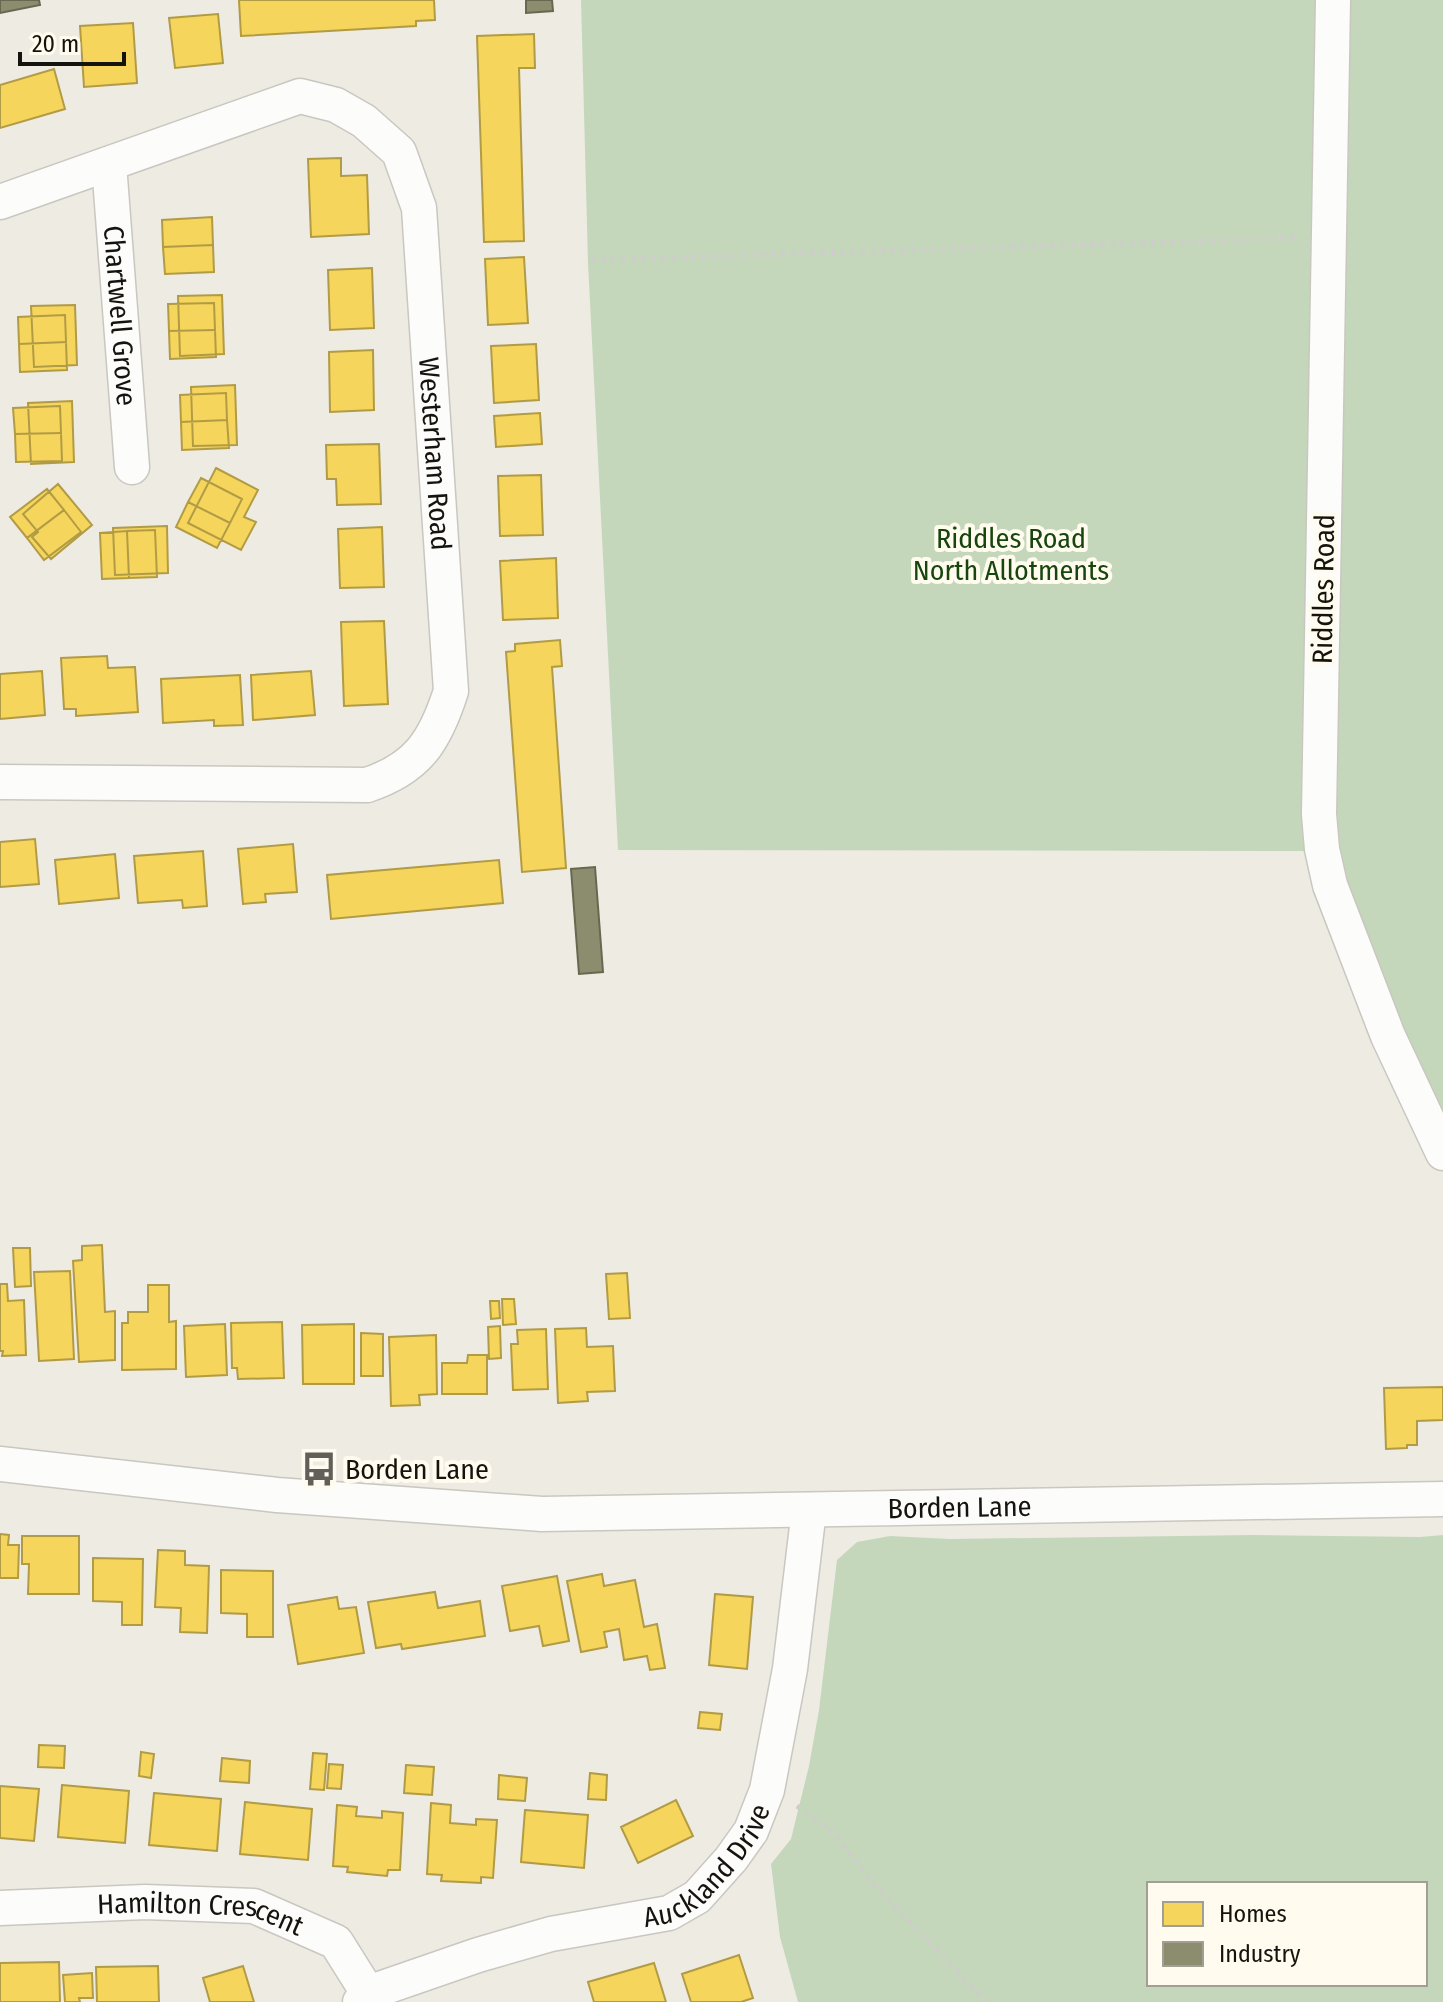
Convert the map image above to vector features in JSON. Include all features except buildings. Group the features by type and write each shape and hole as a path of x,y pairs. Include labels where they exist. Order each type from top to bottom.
{"street":[{"name":"Riddles Road","path":"1333,0 1319,814 1322,849 1330,885 1388,1036 1443,1153"},
{"name":"Westerham Road","path":"0,202 300,96 336,105 364,121 399,152 419,208 451,691 440,724 427,747 389,778 367,785 0,782"},
{"name":"Chartwell Grove","path":"109,164 132,467"},
{"name":"Borden Lane","path":"0,1464 277,1495 542,1514 1443,1499"},
{"name":"Auckland Drive","path":"364,1998 478,1955 551,1934 669,1913 697,1897 751,1831 767,1790 790,1669 809,1510"},
{"name":"Hamilton Crescent","path":"0,1908 145,1902 254,1906 336,1942 364,1998"}],"path":[{"path":"591,260 1329,237"},
{"path":"797,1806 831,1830 874,1884 986,2002"}],"green space":[{"name":"Riddles Road North Allotments","path":"581,0 1319,0 1305,851 618,850 588,263"},
{"path":"1351,0 1443,0 1443,1112 1391,1009 1331,841"},
{"path":"1443,1535 1443,2002 798,2002 780,1937 771,1864 791,1839 809,1766 837,1560 857,1542 890,1536 950,1539"}],"place":[{"name":"Borden Lane","path":"319,1469"}]}
